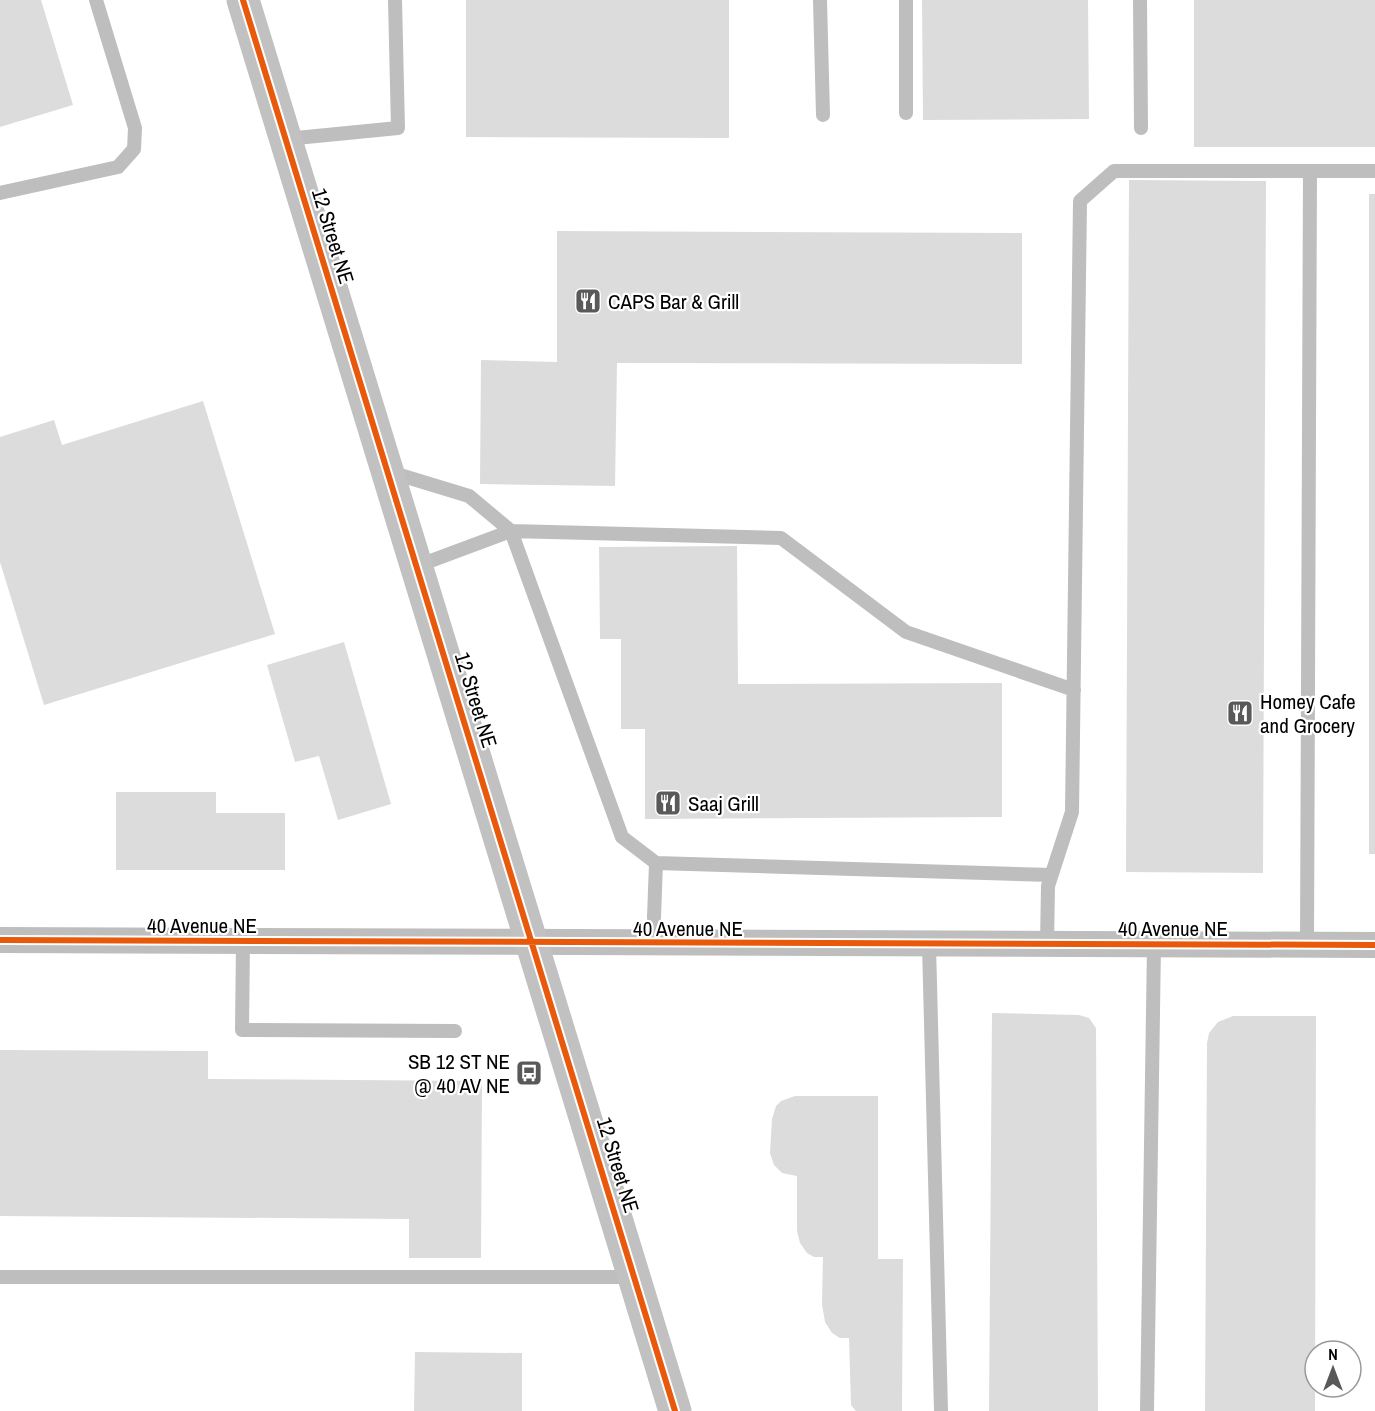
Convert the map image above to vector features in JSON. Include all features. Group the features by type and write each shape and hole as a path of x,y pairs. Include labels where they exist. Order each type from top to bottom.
{"street":[{"name":"12 Street NE","path":"243,0 534,944 675,1411"},
{"name":"40 Avenue NE","path":"0,940 534,944 1375,945"}],"lane":[{"path":"0,193 118,167 134,149 135,128 96,0"},
{"path":"286,139 398,128 395,0"},
{"path":"820,0 823,115"},
{"path":"906,0 906,113"},
{"path":"1140,0 1141,128"},
{"path":"1047,945 1048,886 1072,812 1080,201 1114,171 1375,171"},
{"path":"1306,945 1310,171"},
{"path":"388,472 469,496 511,531 622,837 656,863 1051,874"},
{"path":"417,566 511,531 782,538 906,632 1074,690"},
{"path":"653,944 656,863"},
{"path":"243,942 242,1030 455,1030"},
{"path":"929,945 941,1411"},
{"path":"1147,1411 1154,945"},
{"path":"0,1277 635,1277"}],"building":[{"path":"0,0 41,0 73,105 0,127"},
{"path":"466,0 729,0 729,138 466,137"},
{"path":"922,0 1088,0 1089,119 923,120"},
{"path":"1194,0 1375,0 1375,147 1194,147"},
{"path":"1129,180 1266,181 1263,873 1126,872"},
{"path":"1369,194 1375,194 1375,854 1369,854"},
{"path":"557,231 1022,233 1022,364 617,363 615,486 480,484 481,360 557,362"},
{"path":"203,401 275,634 44,705 0,562 0,437 54,420 62,445"},
{"path":"737,546 738,684 1002,683 1002,817 645,819 645,729 621,729 621,639 600,639 599,547"},
{"path":"344,642 391,804 338,820 319,756 295,762 267,665"},
{"path":"116,792 216,792 216,813 285,813 285,870 116,870"},
{"path":"992,1013 1079,1015 1089,1018 1096,1028 1098,1411 989,1411"},
{"path":"1233,1016 1316,1016 1315,1339 1303,1339 1303,1399 1315,1399 1315,1411 1205,1411 1207,1043 1209,1033 1218,1022"},
{"path":"0,1050 208,1051 208,1079 482,1081 481,1258 409,1258 409,1219 0,1216"},
{"path":"795,1096 878,1096 878,1259 903,1259 902,1411 856,1411 851,1405 849,1338 840,1338 832,1333 825,1322 822,1304 823,1257 814,1257 807,1253 800,1243 797,1231 797,1176 782,1173 774,1165 770,1153 772,1119 776,1106 781,1101"},
{"path":"415,1352 522,1353 522,1411 414,1411"}],"cycle path":[{"path":"243,0 675,1411"},
{"path":"0,940 1375,945"}],"place":[{"name":"CAPS Bar & Grill","path":"588,301"},
{"name":"Homey Cafe and Grocery","path":"1240,713"},
{"name":"Saaj Grill","path":"668,803"},
{"name":"SB 12 ST NE @ 40 AV NE","path":"529,1073"}]}
